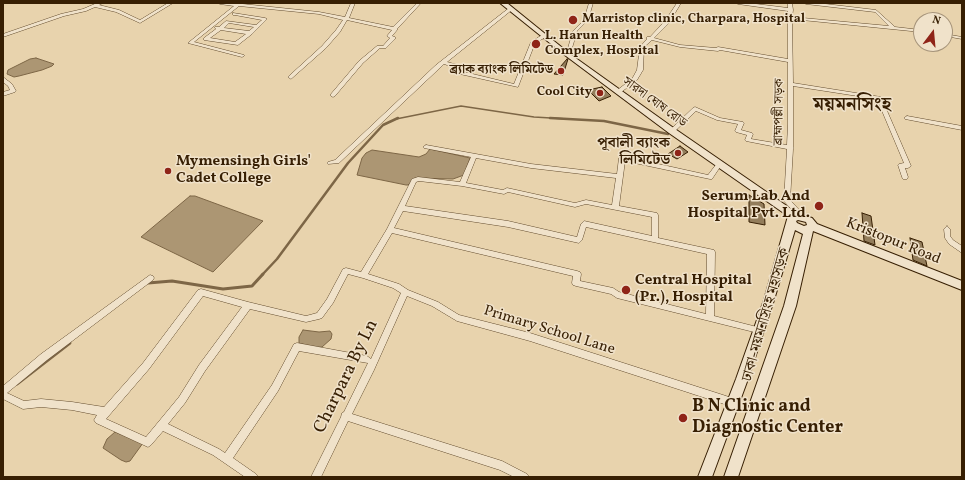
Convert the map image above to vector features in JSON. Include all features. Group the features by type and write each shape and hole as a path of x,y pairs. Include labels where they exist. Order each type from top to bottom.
{"main road":[{"name":"সারদা ঘোষ রোড","path":"503,3 568,55 618,92 720,163 795,218"},
{"name":"Kristopur Road","path":"795,218 809,220 810,228 962,286"},
{"name":"ঢাকা-ময়মনসিংহ মহাসড়ক","path":"705,477 742,379 795,218"},
{"name":"ঢাকা-ময়মনসিংহ মহাসড়ক","path":"731,477 790,306 810,228"}],"street":[{"path":"3,36 63,14 96,6 101,3"},
{"path":"96,6 117,11 140,22 171,3"},
{"path":"220,3 319,13 394,29"},
{"path":"291,77 324,47 338,31 346,19 353,3"},
{"path":"333,95 361,62 379,47 384,47 393,38 389,36 395,30 394,29 419,3"},
{"path":"568,55 575,31 586,20 590,3"},
{"path":"618,92 634,80 640,70 642,47 649,38 655,35 667,22 679,3"},
{"path":"738,3 791,10"},
{"name":"ব্রাহ্মপল্লী সড়ক","path":"790,3 791,148 787,201 795,218"},
{"path":"806,3 876,11 893,28"},
{"path":"239,4 190,44 242,56"},
{"path":"251,17 262,8"},
{"path":"330,163 337,162 443,62 511,10"},
{"path":"234,14 265,19 237,44 206,39 229,22 257,26"},
{"path":"791,18 913,30"},
{"path":"211,26 250,33"},
{"path":"443,62 456,66 452,71 516,86 533,42 544,36"},
{"path":"649,38 680,46 718,50 718,48 791,61"},
{"path":"3,79 10,85 13,91 3,94"},
{"path":"791,84 879,98 908,166 901,165 905,177"},
{"path":"672,131 695,109 720,119 741,123 738,131 750,134 748,140 791,148"},
{"path":"907,118 962,128"},
{"path":"426,147 531,166 619,176"},
{"path":"462,184 474,156"},
{"path":"615,208 622,158 710,177 720,163"},
{"path":"363,275 390,230 414,180 418,179 462,184 504,192 507,190 575,205 586,202 655,216 655,240"},
{"path":"401,208 508,224 579,240 584,224 711,252 710,318"},
{"path":"947,229 947,236 951,242 962,250"},
{"path":"390,230 577,274 576,283 613,291 617,295 758,330"},
{"name":"Primary School Lane","path":"248,305 306,319 319,316 330,301 346,271 396,286 405,292 435,304 457,318 530,337 732,403"},
{"path":"3,391 44,357 150,278"},
{"path":"201,292 248,305 162,426 148,442 99,420 106,412 146,366 201,292"},
{"name":"Charpara By Ln","path":"316,477 345,416 371,367 405,292"},
{"path":"227,458 275,388 297,348 367,360"},
{"path":"3,395 24,405 41,403 72,406 106,412"},
{"path":"345,416 502,466 524,477"},
{"path":"162,426 227,458 254,477"}],"shaded area":[{"path":"36,58 54,64 42,70 19,76 14,77 7,74 8,70 30,59"},
{"path":"430,149 470,158 464,175 453,179 415,178 408,185 406,185 357,175 362,158 366,153 372,150 419,157 426,154"},
{"path":"190,196 195,196 263,221 213,272 141,237"},
{"path":"303,330 319,332 330,331 332,334 331,339 322,347 315,348 299,343 299,337"},
{"path":"115,432 143,443 130,461 126,462 121,460 103,448 107,439"}],"building":[{"name":"ব্র্যাক ব্যাংক লিমিটেড","path":"567,59 563,75 554,74"},
{"name":"Cool City","path":"602,87 611,96 599,101 588,90"},
{"name":"পূবালী ব্যাংক লিমিটেড","path":"680,146 688,152 677,159 668,154"},
{"path":"749,195 764,204 765,225 749,222"},
{"path":"862,213 871,216 875,245 864,241"},
{"path":"910,238 922,242 927,266 913,260"}],"waterway":[{"path":"396,119 461,106 534,117 568,119"},
{"path":"262,275 277,259 348,163 383,125 398,118"},
{"path":"550,118 568,119"},
{"path":"568,119 604,121 668,134"},
{"path":"148,283 172,281 223,289 252,286 263,274"},
{"path":"17,384 70,343"}],"place":[{"name":"Marristop clinic, Charpara, Hospital","path":"573,20"},
{"name":"L. Harun Health Complex, Hospital","path":"536,44"},
{"name":"ব্র্যাক ব্যাংক লিমিটেড","path":"561,71"},
{"name":"Cool City","path":"600,93"},
{"name":"পূবালী ব্যাংক লিমিটেড","path":"678,153"},
{"name":"Mymensingh Girls' Cadet College","path":"168,171"},
{"name":"Serum Lab And Hospital Pvt. Ltd.","path":"819,206"},
{"name":"Central Hospital (Pr.), Hospital","path":"626,290"},
{"name":"B N Clinic and Diagnostic Center","path":"683,418"}],"district":[{"name":"ময়মনসিংহ","path":"852,107"}]}
